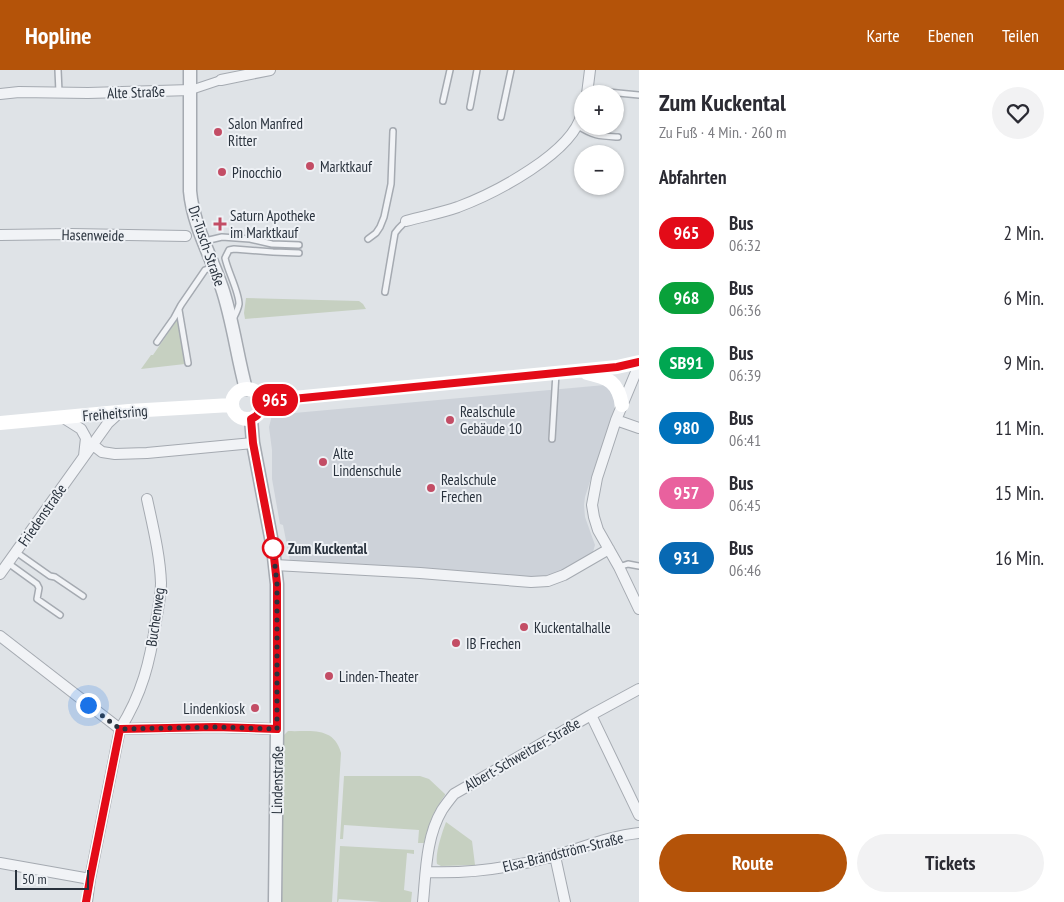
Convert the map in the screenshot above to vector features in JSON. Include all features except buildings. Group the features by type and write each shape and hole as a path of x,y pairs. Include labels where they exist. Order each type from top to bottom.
{"main road":[{"path":"262,402 639,364"},
{"path":"576,371 609,380 619,390 622,405"},
{"path":"246,389 256,392 262,402 261,410 256,417 251,419 238,417 234,414 231,405 237,392 246,389"},
{"name":"Freiheitsring","path":"0,423 120,412 231,405"}],"street":[{"name":"Dr.-Tusch-Straße","path":"190,70 191,202 222,288 232,322 246,389"},
{"name":"Alte Straße","path":"0,94 19,92 190,90 221,80 270,70"},
{"path":"588,85 590,70"},
{"path":"406,220 458,206 499,188 536,166 556,151 574,131"},
{"name":"Hasenweide","path":"0,235 186,236"},
{"path":"639,364 616,420 597,478 592,505 598,530 619,567 639,609"},
{"name":"Friedenstraße","path":"0,574 108,423 120,412"},
{"path":"62,417 81,429 86,438 84,457"},
{"name":"Lindenstraße","path":"251,419 253,443 277,584 275,902"},
{"path":"616,420 639,428"},
{"name":"Freiheitsring","path":"93,445 102,452 115,454 147,453 253,443"},
{"name":"Buchenweg","path":"86,902 120,729 130,713 143,683 160,601 160,570 148,499"},
{"path":"275,565 420,573 531,582 564,576 609,549"},
{"path":"0,636 120,729 215,727 277,729"},
{"name":"Albert-Schweitzer-Straße","path":"423,902 428,848 433,830 442,810 454,794 639,689"},
{"path":"591,715 639,815"},
{"name":"Elsa-Brändström-Straße","path":"426,872 475,872 506,868 556,856 620,837 639,834"},
{"path":"556,856 565,902"},
{"path":"0,863 90,879"}],"lane":[{"path":"58,70 59,93"},
{"path":"443,101 450,70"},
{"path":"470,107 477,70"},
{"path":"500,117 511,70"},
{"path":"624,94 639,95"},
{"path":"368,239 376,233 384,217 391,184 394,130"},
{"path":"597,135 618,137"},
{"path":"386,292 395,233 406,220"},
{"path":"204,242 222,237 250,239 272,244 299,245"},
{"path":"232,322 237,310 238,297 225,258 228,250 299,253"},
{"path":"157,342 206,270 213,267"},
{"path":"179,310 188,363"},
{"path":"552,439 556,373"},
{"path":"16,552 83,596"},
{"path":"8,563 37,584 39,588 37,599 60,616"},
{"path":"619,567 628,564 639,566"}],"shaded area":[{"name":"Realschule Frechen","path":"605,385 611,391 614,400 614,411 584,505 585,517 595,545 593,552 560,572 538,578 290,561 283,525 280,524 272,479 272,450 269,427 272,415"}],"green space":[{"path":"246,298 359,301 366,309 245,319"},
{"path":"177,320 185,364 141,369 151,355 153,355"},
{"path":"288,731 313,731 327,734 338,744 341,753 332,902 282,902 284,735"},
{"path":"344,776 420,776 429,779 445,795 432,818 424,843 418,843 419,830 344,825 343,839 340,839"},
{"path":"446,822 472,841 475,865 441,866 437,864 438,849"},
{"path":"340,846 414,850 414,854 407,853 404,890 412,892 411,902 339,899 337,902"}],"bus line":[{"name":"965","path":"86,902 120,729 215,727 277,729 277,584 273,548 253,443 251,419 259,414 262,402 617,367 639,362"}],"place":[{"name":"Salon Manfred Ritter","path":"218,132"},
{"name":"Marktkauf","path":"310,166"},
{"name":"Pinocchio","path":"222,172"},
{"name":"Saturn Apotheke im Marktkauf","path":"220,224"},
{"name":"Realschule Gebäude 10","path":"450,420"},
{"name":"Alte Lindenschule","path":"323,462"},
{"name":"Realschule Frechen","path":"431,488"},
{"name":"Zum Kuckental","path":"273,548"},
{"name":"Kuckentalhalle","path":"524,627"},
{"name":"IB Frechen","path":"456,643"},
{"name":"Linden-Theater","path":"329,676"},
{"name":"Lindenkiosk","path":"255,708"}],"route":[{"path":"88,705 120,729 215,727 277,729 277,584 273,548"}]}
